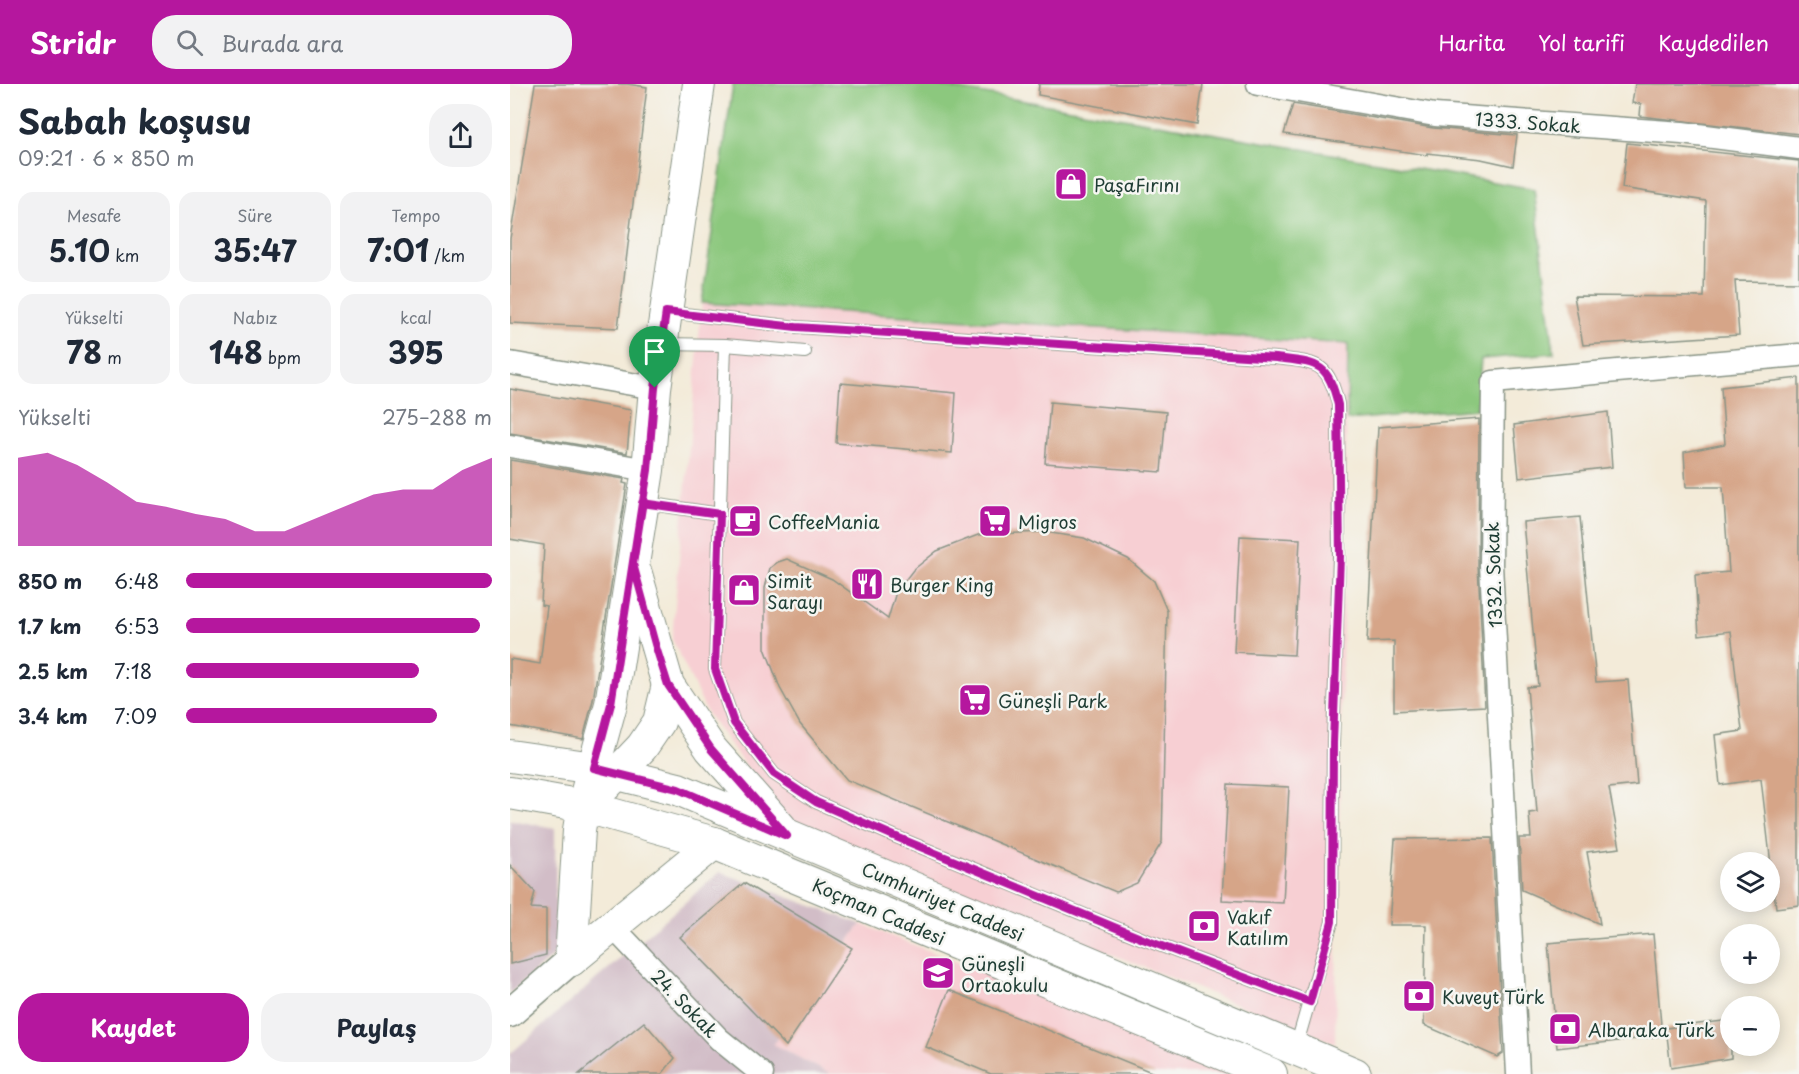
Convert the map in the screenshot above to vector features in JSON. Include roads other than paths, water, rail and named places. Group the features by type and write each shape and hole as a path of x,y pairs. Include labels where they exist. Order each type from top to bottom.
{"main road":[{"path":"606,771 611,704 648,470 655,388 699,84"},
{"path":"633,564 668,685 711,749 787,836"},
{"path":"571,960 583,806 606,771 642,747 659,722 668,685"},
{"path":"510,756 606,771"},
{"name":"Cumhuriyet Caddesi","path":"606,771 678,789 1355,1074"},
{"name":"Koçman Caddesi","path":"510,793 583,806 714,843 1271,1074"},
{"path":"571,960 714,843"}],"street":[{"name":"1333. Sokak","path":"1258,84 1370,94 1435,115 1682,133 1799,148"},
{"name":"1332. Sokak","path":"1518,1074 1491,565 1493,382 1799,355"},
{"path":"510,363 655,388"},
{"path":"510,446 648,470"},
{"name":"24. Sokak","path":"613,927 719,1039 762,1074"},
{"path":"510,1013 571,960"}],"lane":[{"path":"666,312 796,327 1276,358 1315,363 1332,381 1338,405 1340,556 1333,743 1332,922 1296,1049"},
{"path":"661,344 725,345 805,352"},
{"path":"725,345 715,669 734,723 774,774 816,802 894,836 1143,939 1310,1002"},
{"path":"642,503 720,514"}],"place":[{"name":"PaşaFırını","path":"1071,184"},
{"name":"CoffeeMania","path":"745,521"},
{"name":"Migros","path":"995,521"},
{"name":"Burger King","path":"867,584"},
{"name":"Simit Sarayı","path":"744,590"},
{"name":"Güneşli Park","path":"975,700"},
{"name":"Vakıf Katılım","path":"1204,926"},
{"name":"Güneşli Ortaokulu","path":"938,973"},
{"name":"Kuveyt Türk","path":"1419,996"},
{"name":"Albaraka Türk","path":"1565,1029"}]}
